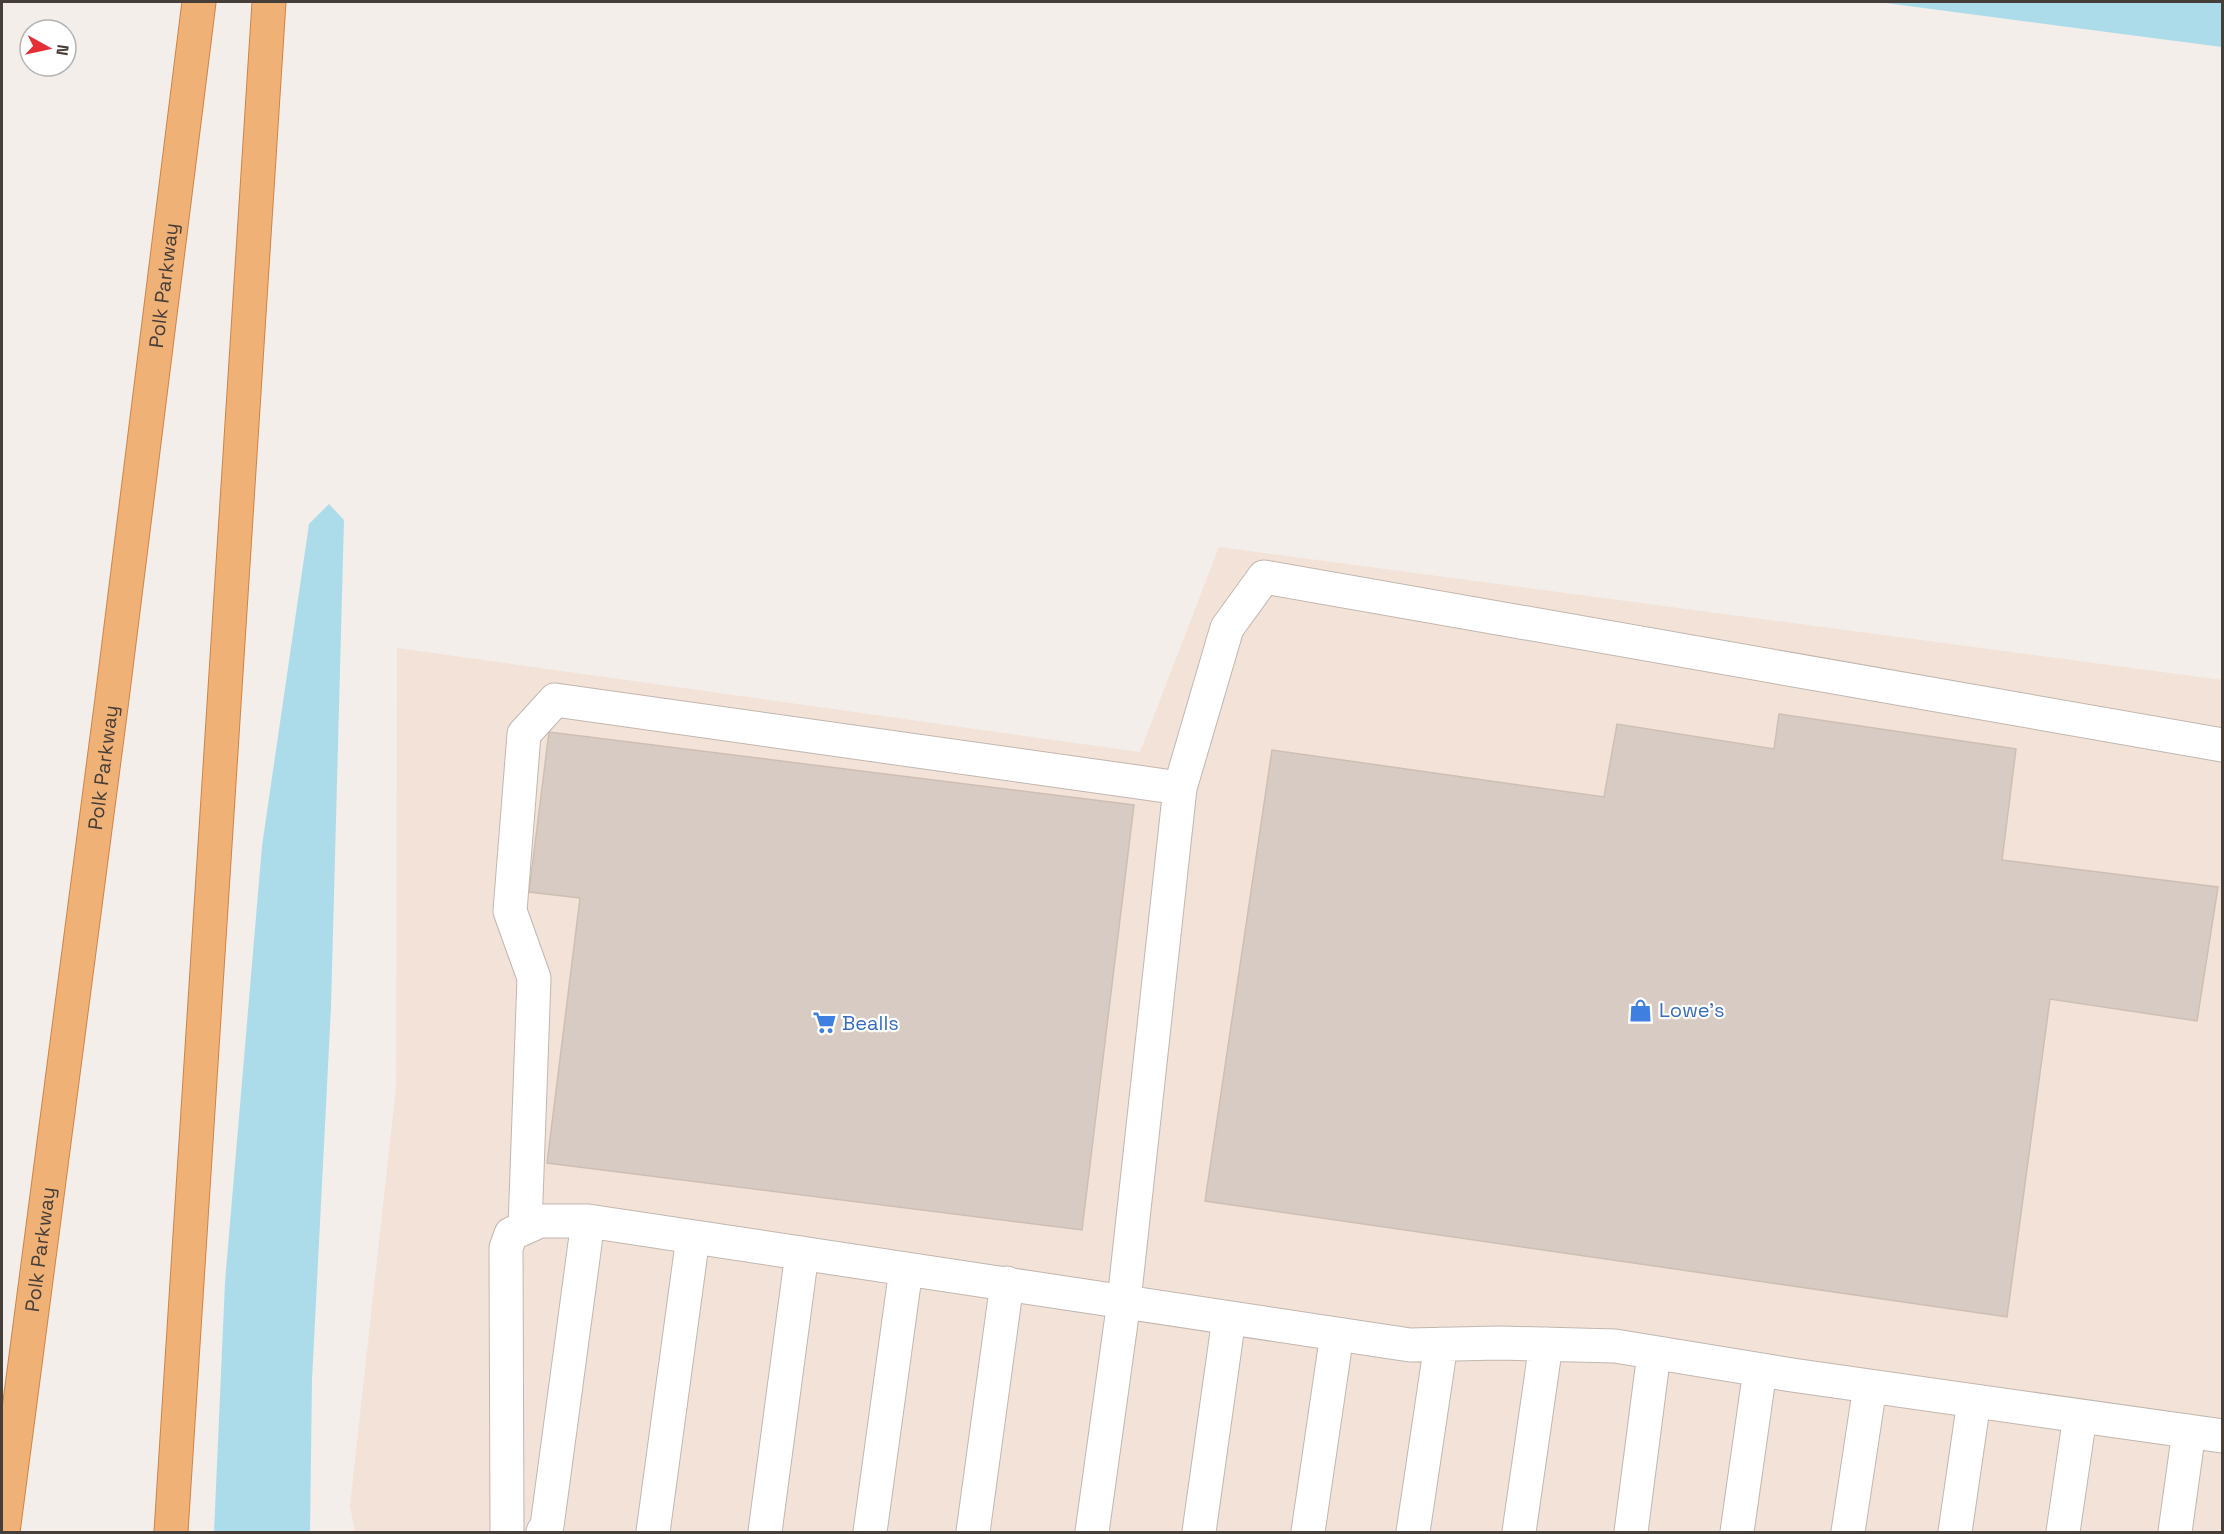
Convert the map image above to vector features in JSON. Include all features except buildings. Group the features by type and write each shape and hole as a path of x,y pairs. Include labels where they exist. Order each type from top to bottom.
{"highway":[{"name":"Polk Parkway","path":"3,1533 112,699 198,2"},
{"path":"171,1533 269,2"}],"lane":[{"path":"1092,1533 1124,1301 1180,788 1227,628 1264,577 2223,744"},
{"path":"525,1227 534,978 510,911 524,734 555,700 1180,788"},
{"path":"507,1533 506,1248 511,1234 540,1221 588,1221 1410,1345 1500,1343 1615,1346 1760,1370 2223,1436"},
{"path":"543,1533 547,1526 588,1221"},
{"path":"653,1533 693,1237"},
{"path":"765,1533 802,1253"},
{"path":"870,1533 906,1269"},
{"path":"973,1533 1007,1283"},
{"path":"1198,1533 1229,1318"},
{"path":"1308,1533 1337,1334"},
{"path":"1413,1533 1441,1344"},
{"path":"1519,1533 1546,1344"},
{"path":"1631,1533 1654,1353"},
{"path":"1737,1533 1760,1370"},
{"path":"1848,1533 1870,1386"},
{"path":"1955,1533 1974,1401"},
{"path":"2063,1533 2080,1416"},
{"path":"2175,1533 2189,1431"}],"shaded area":[{"path":"1219,547 2222,680 2222,1532 355,1532 350,1506 396,1088 397,648 1140,752"}],"water":[{"path":"1878,2 2222,2 2222,47"},
{"path":"329,504 344,520 331,1007 312,1380 310,1532 214,1532 225,1282 262,846 309,524"}],"place":[{"name":"Lowe's","path":"1641,1010"},
{"name":"Bealls","path":"824,1023"}]}
